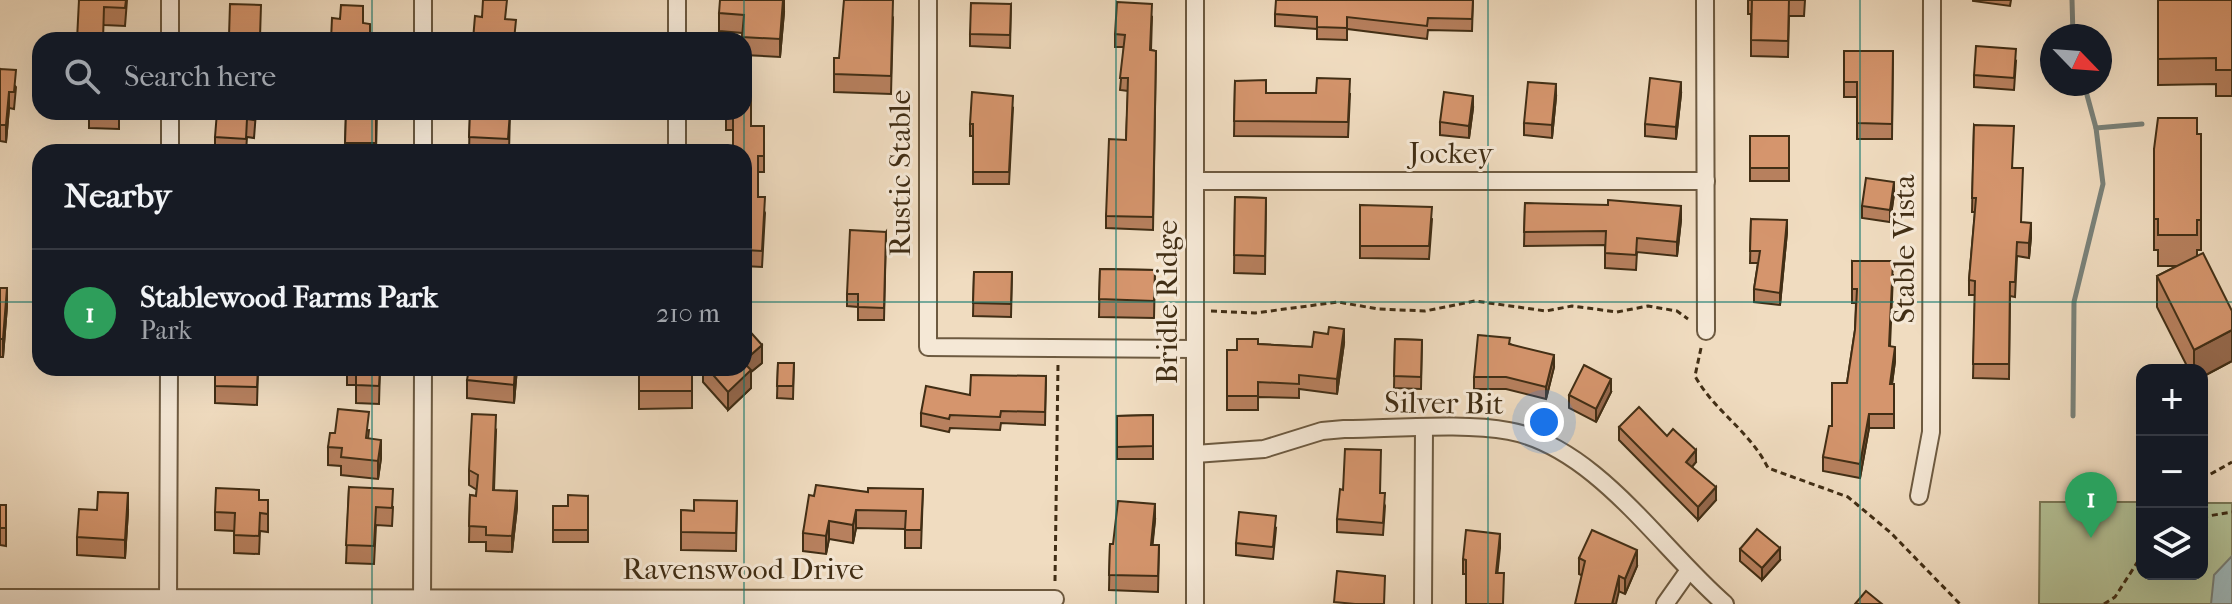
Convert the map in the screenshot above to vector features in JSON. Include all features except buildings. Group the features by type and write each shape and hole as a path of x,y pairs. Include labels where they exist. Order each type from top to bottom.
{"street":[{"path":"170,0 170,32"},
{"path":"423,0 423,32"},
{"path":"677,0 677,32"},
{"name":"Rustic Stable","path":"928,0 928,347 1058,349"},
{"name":"Bridle Ridge","path":"1195,0 1195,604"},
{"path":"1705,0 1706,331"},
{"name":"Stable Vista","path":"1919,496 1931,432 1932,0"},
{"path":"170,120 170,144"},
{"path":"423,120 423,144"},
{"path":"677,120 677,144"},
{"name":"Jockey","path":"1195,181 1706,181"},
{"path":"1058,349 1195,349"},
{"path":"168,601 169,376"},
{"path":"422,601 423,376"},
{"name":"Silver Bit","path":"1195,454 1264,449 1322,431 1344,429 1491,428 1512,431 1551,446 1593,473 1725,604"},
{"path":"1423,604 1424,429"},
{"path":"1665,604 1689,570"},
{"name":"Ravenswood Drive","path":"0,598 168,601 1055,599"}],"path":[{"path":"1195,311 1255,313 1338,302 1378,309 1425,311 1475,301 1546,311 1572,306 1617,312 1648,306 1677,311 1706,331 1695,376 1704,392 1759,450 1768,468 1848,497 1891,533 1960,604"},
{"path":"1055,599 1058,349"},
{"path":"2208,476 2232,462"},
{"path":"2208,516 2232,512"},
{"path":"2104,604 2115,597 2136,564"}],"green space":[{"path":"2040,502 2136,502 2136,580 2208,580 2208,503 2232,503 2232,604 2039,604"}],"water":[{"path":"2232,556 2232,604 2211,604 2214,575"}],"waterway":[{"path":"2072,0 2073,24"},
{"path":"2073,416 2074,302 2103,184 2096,128 2087,96"},
{"path":"2096,128 2142,124"}],"place":[{"name":"Stablewood Farms Park","path":"2091,538"}]}
